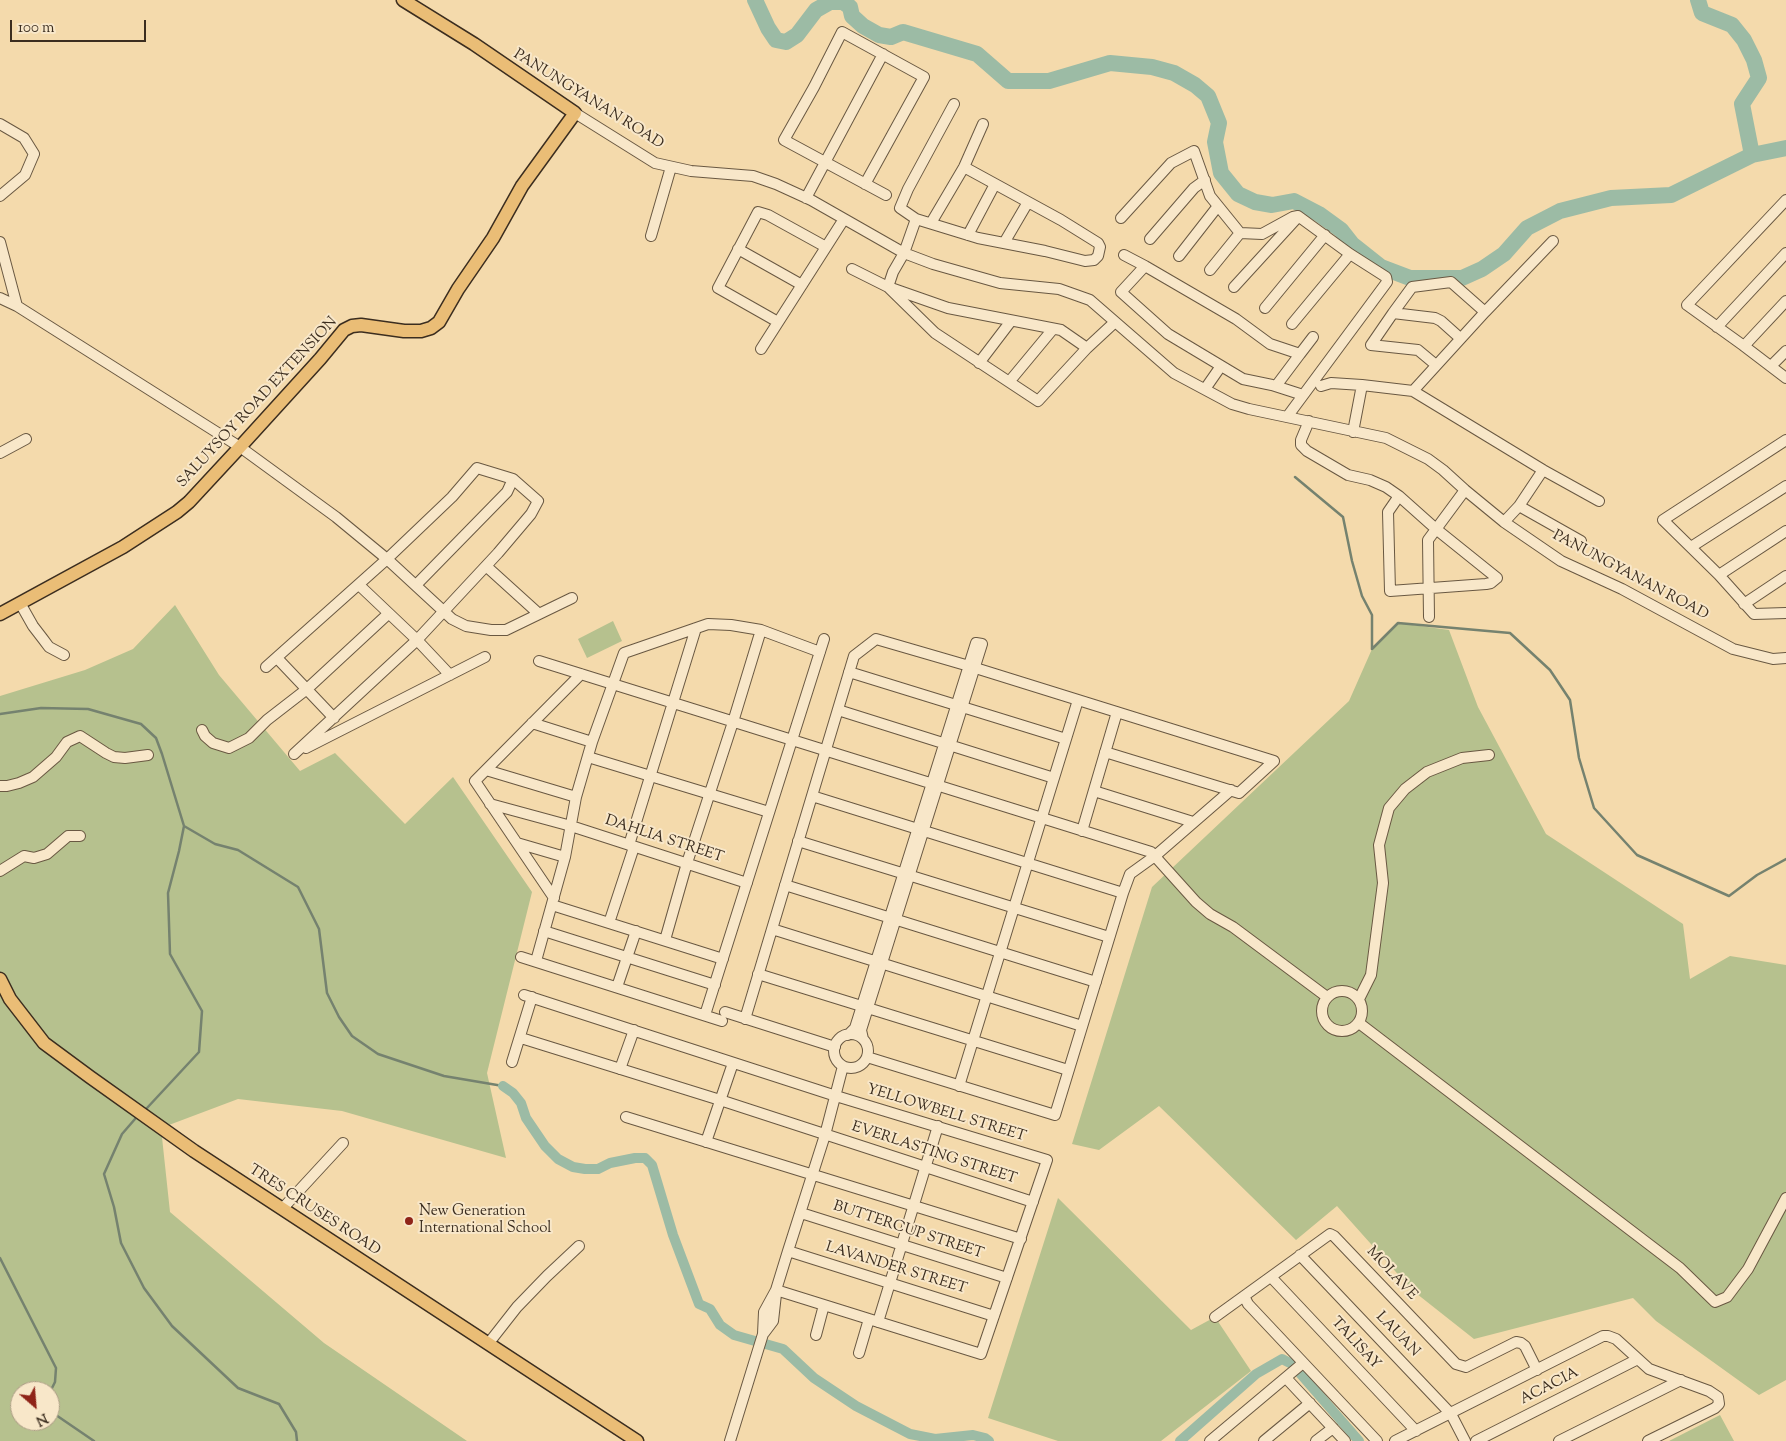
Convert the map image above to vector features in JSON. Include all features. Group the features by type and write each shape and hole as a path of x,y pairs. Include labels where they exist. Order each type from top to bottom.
{"main road":[{"name":"PANUNGYANAN ROAD","path":"403,0 474,44 575,113"},
{"name":"SALUYSOY ROAD EXTENSION","path":"0,614 122,547 177,512 189,502 240,447 344,330 352,326 362,325 404,331 421,331 431,328 439,322 458,289 493,238 519,191 575,113"},
{"name":"TRES CRUSES ROAD","path":"0,979 10,999 44,1043 194,1151 637,1441"}],"street":[{"path":"865,184 924,77 842,32 784,140 865,184 886,195"},
{"path":"806,198 883,54"},
{"path":"954,104 908,189 900,208 916,219 968,235 1085,261 1094,260 1098,256 1100,247 1098,243 964,167"},
{"name":"PANUNGYANAN ROAD","path":"575,113 655,163 691,171 753,176 776,184 806,198 904,253 933,264 1000,284 1059,289 1090,300 1174,373 1232,404 1386,438 1412,450 1443,470 1504,522 1561,561 1622,589 1733,649 1773,659 1786,658"},
{"path":"0,124 24,138 34,154 25,175 0,196"},
{"path":"931,223 964,167 983,124"},
{"path":"1121,218 1171,163 1194,151 1210,196 1240,233 1262,234 1298,216 1350,254 1386,277 1387,282 1288,417"},
{"path":"651,236 670,167"},
{"path":"1150,239 1194,188 1205,180"},
{"path":"968,235 994,184"},
{"path":"1786,200 1687,305 1786,378"},
{"path":"1004,243 1028,202"},
{"path":"1179,256 1218,206"},
{"path":"778,322 718,288 758,212 768,215 826,248"},
{"path":"1234,287 1298,216"},
{"path":"761,349 844,219"},
{"path":"888,288 893,272 904,253 916,219"},
{"path":"1210,270 1240,233"},
{"path":"1265,308 1326,235"},
{"path":"1413,391 1460,338 1553,241"},
{"path":"0,242 17,306"},
{"path":"738,249 802,285"},
{"path":"1717,327 1786,253"},
{"path":"1292,324 1350,254"},
{"path":"1124,255 1236,319 1270,344 1300,354"},
{"path":"1144,266 1121,292 1168,334 1243,378 1303,395"},
{"path":"852,269 888,288 948,308 1060,330 1086,348"},
{"path":"1436,365 1418,350 1371,345 1412,287 1451,282 1485,312"},
{"path":"888,288 935,333 1038,401 1086,348 1115,322"},
{"path":"0,298 17,306 240,447 336,517 387,559 452,619 466,626 506,630 572,598"},
{"path":"1744,346 1786,301"},
{"path":"1393,312 1435,318 1460,338"},
{"path":"979,362 1011,321"},
{"path":"1009,382 1053,329"},
{"path":"1276,386 1313,337"},
{"path":"1771,366 1786,351"},
{"path":"1205,389 1220,366"},
{"path":"1321,386 1331,383 1413,391 1543,470 1599,501"},
{"path":"1353,432 1362,385"},
{"path":"1309,421 1301,440 1301,444 1307,451 1348,475 1370,480 1386,487 1399,496 1496,578 1491,583 1486,584 1390,591 1388,512 1399,496"},
{"path":"0,453 26,439"},
{"path":"1786,440 1662,520 1719,575 1754,614 1786,613"},
{"path":"266,667 360,585 452,497 477,468 513,479 538,501 531,514 486,566 417,640 294,754 485,657"},
{"path":"1504,522 1519,506 1543,470"},
{"path":"416,585 507,492 513,479"},
{"path":"1691,548 1786,486"},
{"path":"1429,617 1428,540 1465,490"},
{"path":"1519,506 1581,541"},
{"path":"1719,575 1786,531"},
{"path":"486,566 539,614"},
{"path":"1744,604 1786,576"},
{"path":"360,585 450,675"},
{"path":"20,603 43,639 50,647 64,655"},
{"path":"202,730 205,736 213,743 229,748 249,738 267,720 307,689 388,614"},
{"path":"536,961 565,857 576,796 592,742 624,653 708,624 731,625 761,630 820,652"},
{"path":"609,923 696,628"},
{"path":"665,940 687,863 761,630"},
{"path":"705,1016 824,639"},
{"path":"744,1019 854,656 876,639 1274,761 1239,793 1105,752"},
{"path":"277,658 334,718"},
{"path":"539,661 1151,852 1196,902 1210,914 1233,927 1328,997"},
{"path":"865,1007 855,1028 848,1035 840,1039 834,1047 836,1060 847,1067 859,1066 867,1057 867,1048 861,1030 865,1007 972,667"},
{"path":"850,672 1066,739"},
{"path":"581,674 475,781 553,901 609,923 723,959"},
{"path":"959,1086 1078,700"},
{"path":"838,710 1054,778"},
{"path":"1082,831 1117,712"},
{"path":"532,723 592,742"},
{"path":"0,786 13,785 33,777 56,757 67,742 80,736 114,757 125,758 148,755"},
{"path":"1359,999 1371,975 1383,883 1379,845 1389,808 1405,789 1427,772 1462,758 1490,755"},
{"path":"588,757 769,812"},
{"path":"486,770 576,796"},
{"path":"867,1057 1055,1115 1130,874 1155,856 1231,790"},
{"path":"1094,791 1193,822"},
{"path":"812,796 1123,893"},
{"name":"DAHLIA STREET","path":"490,804 571,826 747,882"},
{"path":"0,871 24,856 34,858 47,854 68,836 80,836"},
{"path":"798,841 1109,938"},
{"path":"517,843 565,857"},
{"path":"785,885 1096,982"},
{"path":"772,929 1082,1026"},
{"path":"544,931 715,985"},
{"path":"617,987 636,931"},
{"path":"521,956 705,1016 744,1019 834,1047"},
{"path":"758,974 1068,1070"},
{"path":"1346,991 1359,999 1362,1013 1359,1022 1355,1026 1345,1031 1340,1031 1326,1022 1322,1012 1328,997 1336,992 1346,991"},
{"name":"YELLOWBELL STREET","path":"521,1038 528,996 836,1096 1048,1160 1033,1202"},
{"path":"1359,1022 1680,1268 1715,1302 1727,1298 1748,1269 1786,1198"},
{"path":"620,1069 634,1030"},
{"path":"848,1035 856,1036 863,1040"},
{"path":"512,1062 521,1038"},
{"name":"EVERLASTING STREET","path":"521,1038 720,1100 825,1136 1033,1202"},
{"path":"706,1142 733,1063"},
{"path":"730,1441 763,1334 764,1312 776,1290 836,1096 846,1075 847,1067"},
{"path":"626,1117 1020,1239"},
{"path":"858,1353 890,1284 938,1126"},
{"path":"283,1208 342,1143"},
{"path":"776,1290 981,1354 1033,1202"},
{"name":"BUTTERCUP STREET","path":"800,1213 1007,1278"},
{"name":"MOLAVE","path":"1215,1317 1330,1234 1456,1364 1466,1367 1516,1342 1525,1346 1537,1370"},
{"path":"488,1344 517,1308 578,1246"},
{"name":"LAVANDER STREET","path":"788,1251 994,1316"},
{"name":"LAUAN","path":"1300,1255 1451,1414 1466,1441"},
{"name":"TALISAY","path":"1271,1277 1416,1431"},
{"path":"1244,1296 1248,1304 1301,1365 1376,1441"},
{"path":"816,1335 824,1305"},
{"path":"1396,1441 1603,1336 1616,1339 1649,1369 1709,1391 1718,1397 1720,1404 1715,1408 1648,1441"},
{"name":"ACACIA","path":"1476,1441 1638,1359"},
{"path":"1210,1441 1301,1365"},
{"path":"1288,1376 1345,1441"},
{"path":"1559,1441 1681,1380"},
{"path":"1264,1441 1310,1403"},
{"path":"1316,1441 1333,1428"}],"green space":[{"path":"175,605 219,675 300,771 335,753 405,824 453,777 532,892 487,1073 506,1158 342,1111 238,1099 161,1128 170,1212 324,1343 467,1441 0,1441 0,696 85,670 133,649"},
{"path":"613,621 622,641 587,658 578,639"},
{"path":"1398,623 1449,630 1478,707 1546,834 1683,924 1690,979 1730,956 1786,965 1786,1380 1759,1395 1656,1321 1633,1298 1474,1339 1412,1290 1337,1206 1296,1240 1159,1106 1099,1150 1072,1144 1152,887 1349,701 1372,649"},
{"path":"1058,1198 1191,1330 1215,1317 1251,1371 1161,1441 1058,1441 988,1418"},
{"path":"1720,1415 1734,1441 1669,1441"}],"waterway":[{"path":"755,0 768,28 776,40 786,42 797,35 816,10 830,2 843,2 850,7 852,16 863,26 879,35 891,37 903,32 977,54 1008,81 1049,81 1110,63 1152,67 1174,73 1195,85 1208,96 1219,123 1215,142 1221,173 1238,194 1255,202 1272,205 1294,201 1319,214 1341,230 1352,244 1381,267 1410,278 1462,278 1482,269 1504,254 1527,228 1560,211 1611,198 1671,195 1752,155 1786,148"},
{"path":"1698,0 1702,13 1732,25 1744,40 1754,60 1759,78 1742,104 1752,155"},
{"path":"1295,477 1343,517 1352,561 1362,596 1372,615 1372,649"},
{"path":"1372,649 1398,623 1510,633 1550,670 1570,700 1579,758 1594,808 1637,855 1729,896 1757,875 1786,859"},
{"path":"0,714 41,708 88,709 141,724 156,738 184,826 215,844 238,850 298,887 319,929 327,993 339,1017 352,1036 378,1054 444,1076 503,1086"},
{"path":"147,1108 199,1052 202,1011 170,954 168,893 184,826"},
{"path":"503,1086 513,1093 521,1103 526,1118 545,1146 558,1159 573,1167 598,1169 610,1163 635,1158 645,1158 652,1165 673,1235 699,1304 710,1309 720,1325 734,1335 783,1349 814,1378 856,1406 910,1434 935,1439 973,1435 989,1441"},
{"path":"135,1119 122,1134 104,1174 114,1207 121,1243 144,1288 172,1326 238,1388 279,1404 296,1432 297,1441"},
{"path":"0,1258 56,1368 55,1381"},
{"path":"1180,1441 1256,1374 1282,1359 1292,1364 1359,1441"},
{"path":"60,1418 94,1441"}],"place":[{"name":"New Generation International School","path":"409,1221"}]}
